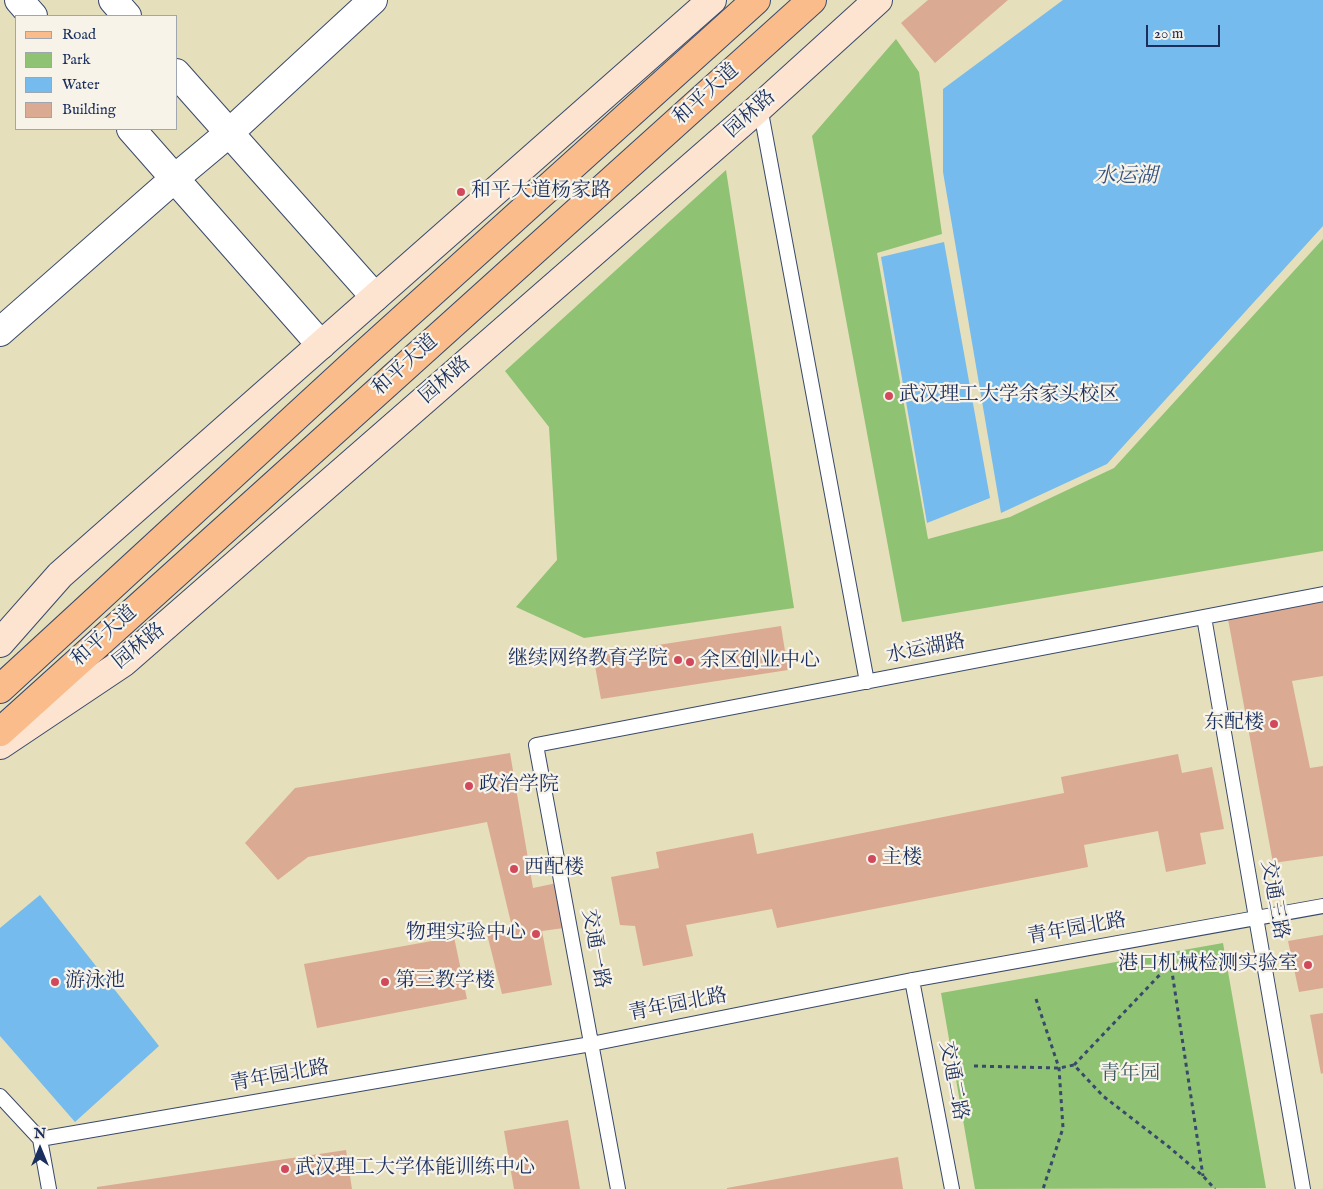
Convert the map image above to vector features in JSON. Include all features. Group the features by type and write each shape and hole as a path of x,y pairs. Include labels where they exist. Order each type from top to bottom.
{"main road":[{"path":"0,643 60,575 712,0"},
{"name":"和平大道","path":"0,689 364,354 756,0"},
{"name":"和平大道","path":"0,732 812,0"},
{"name":"园林路","path":"0,745 124,662 760,107 878,0"}],"street":[{"path":"19,0 33,15"},
{"path":"113,0 126,15"},
{"path":"0,332 229,133 373,0"},
{"path":"178,75 375,297"},
{"path":"132,130 321,345"}],"lane":[{"path":"760,107 867,682"},
{"name":"水运湖路","path":"536,745 1323,594"},
{"name":"交通三路","path":"1204,617 1303,1189"},
{"name":"交通一路","path":"536,745 618,1189"},
{"name":"青年园北路","path":"40,1139 591,1044 912,980 1323,906"},
{"name":"交通二路","path":"912,980 952,1189"},
{"path":"0,1096 40,1139 49,1189"}],"path":[{"path":"1167,934 1204,1176"},
{"path":"974,1066 1059,1068 1074,1064 1171,963"},
{"path":"1036,999 1059,1068 1063,1128 1043,1189"},
{"path":"1074,1064 1103,1096 1204,1176 1215,1189"}],"green space":[{"path":"896,39 919,72 942,234 877,253 928,539 1010,517 1114,468 1323,239 1323,551 902,622 812,136"},
{"path":"726,170 794,608 584,638 516,607 557,560 549,427 505,371"},
{"name":"青年园","path":"1223,943 1266,1188 975,1189 941,993"}],"water":[{"name":"水运湖","path":"1063,0 1323,0 1323,226 1107,464 1001,513 943,172 943,89"},
{"path":"944,242 990,498 927,523 881,257"},
{"name":"游泳池","path":"40,895 159,1046 75,1122 0,1036 0,928"}],"building":[{"path":"928,0 1008,0 935,63 901,23"},
{"name":"东配楼","path":"1323,602 1323,676 1292,681 1310,768 1323,766 1323,856 1273,863 1228,619"},
{"name":"余区创业中心","path":"781,626 788,670 601,699 593,655"},
{"name":"西配楼","path":"510,753 533,888 557,883 564,928 542,931 552,985 502,994 487,934 512,927 487,822 308,857 278,880 245,843 295,788"},
{"name":"主楼","path":"1178,754 1182,773 1212,767 1224,829 1200,833 1206,864 1166,872 1158,831 1084,845 1088,867 777,928 772,909 686,925 693,956 643,966 635,926 620,925 611,877 659,868 656,852 753,833 757,854 1064,793 1061,777"},
{"name":"港口机械检测实验室","path":"1323,935 1323,988 1299,992 1288,941"},
{"name":"第三教学楼","path":"454,937 467,999 317,1028 304,964"},
{"path":"1323,1013 1323,1073 1321,1074 1310,1015"},
{"path":"568,1120 580,1189 514,1189 504,1131"},
{"name":"武汉理工大学体能训练中心","path":"346,1150 352,1189 97,1189 97,1187"},
{"path":"898,1157 903,1189 727,1189 727,1188"}],"place":[{"name":"和平大道杨家路","path":"461,192"},
{"name":"武汉理工大学余家头校区","path":"889,396"},
{"name":"继续网络教育学院","path":"678,660"},
{"name":"余区创业中心","path":"690,662"},
{"name":"东配楼","path":"1274,724"},
{"name":"政治学院","path":"469,786"},
{"name":"主楼","path":"872,859"},
{"name":"西配楼","path":"514,869"},
{"name":"物理实验中心","path":"536,934"},
{"name":"港口机械检测实验室","path":"1308,965"},
{"name":"游泳池","path":"55,982"},
{"name":"第三教学楼","path":"385,982"},
{"name":"武汉理工大学体能训练中心","path":"285,1169"}]}
